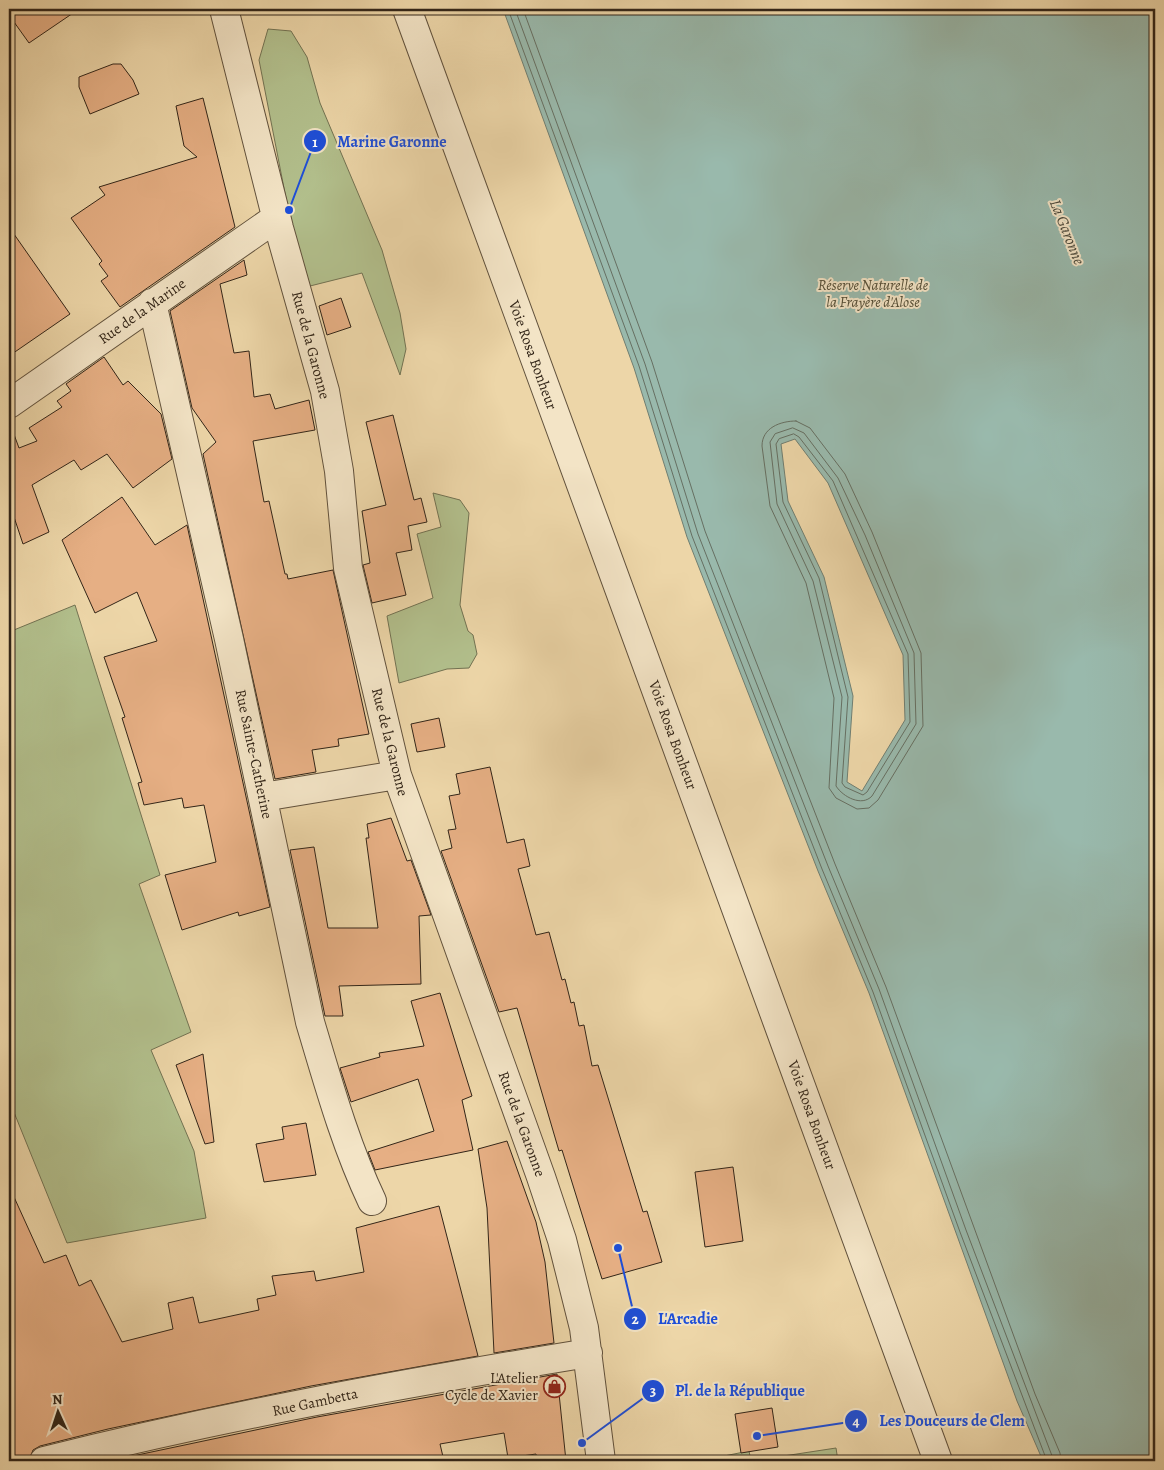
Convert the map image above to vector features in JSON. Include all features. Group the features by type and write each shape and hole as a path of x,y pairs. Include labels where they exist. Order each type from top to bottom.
{"street":[{"name":"Rue de la Garonne","path":"224,9 276,218 325,391 339,471 348,568 397,775 562,1240 588,1353 601,1461"},
{"name":"Voie Rosa Bonheur","path":"406,9 938,1461"},
{"name":"Rue de la Marine","path":"9,404 276,218"},
{"name":"Rue Sainte-Catherine","path":"152,303 263,797 310,1022 327,1081 361,1177 372,1200"},
{"path":"263,797 397,775"},
{"name":"Rue Gambetta","path":"44,1461 116,1443 432,1378 588,1353"}],"green space":[{"path":"268,29 291,31 307,57 320,103 382,250 400,313 406,349 400,375 362,273 310,286 290,219 259,60"},
{"path":"433,493 460,500 469,513 460,605 468,631 473,635 477,654 469,668 447,669 399,683 387,616 433,598 417,534 441,527"},
{"path":"75,605 160,875 139,884 191,1032 151,1050 194,1151 206,1218 67,1243 9,1100 9,632"},
{"path":"836,1448 838,1461 751,1461"},
{"path":"749,1451 751,1461 709,1461 709,1459"}],"water":[{"name":"Réserve Naturelle de la Frayère d'Alose","path":"503,9 1155,9 1155,1461 1043,1461 1017,1401 869,993 818,871 687,537 634,368","holes":["795,439 828,483 903,655 905,720 862,791 847,782 853,696 824,577 788,501 781,444"]}],"building":[{"path":"9,9 79,9 29,43 9,15"},
{"path":"113,64 121,64 133,80 139,94 90,114 79,87 79,77"},
{"path":"203,98 235,227 120,307 101,281 108,276 99,264 102,261 71,218 105,195 99,187 197,157 184,146 176,106"},
{"path":"9,227 70,314 9,356"},
{"path":"244,260 247,275 220,284 234,353 249,351 254,397 270,394 275,409 309,400 315,430 253,441 264,502 269,501 285,574 287,574 288,579 333,570 369,734 338,739 339,746 312,750 316,772 275,779 203,454 216,442 192,408 170,311"},
{"path":"341,298 351,327 327,335 319,306"},
{"path":"104,357 123,385 128,381 161,414 172,459 133,488 107,454 81,470 74,460 32,485 49,532 23,544 9,502 9,430 12,429 19,448 37,441 29,428 62,407 57,401 71,391 66,384"},
{"path":"393,415 414,500 421,498 427,522 408,526 412,550 396,553 406,595 372,603 363,565 370,563 362,511 386,505 366,422"},
{"path":"122,497 155,545 187,525 270,907 239,916 238,912 182,930 165,875 216,862 204,805 184,808 182,798 144,805 138,783 142,782 122,718 125,717 104,657 157,641 137,592 95,613 62,540"},
{"path":"439,718 445,747 417,752 411,724"},
{"path":"490,767 507,843 524,839 530,866 518,869 536,935 549,932 562,980 565,979 571,1003 574,1002 579,1026 584,1025 592,1066 598,1065 643,1212 647,1211 662,1262 602,1279 562,1150 559,1151 517,1008 499,1012 441,851 452,848 448,830 456,829 449,796 460,794 456,774"},
{"path":"391,818 407,861 411,860 431,915 419,916 421,984 339,986 343,1016 325,1016 290,850 314,847 328,928 378,928 366,838 369,838 367,824"},
{"path":"440,993 472,1096 462,1100 473,1150 375,1170 368,1152 434,1131 418,1079 351,1102 340,1068 380,1057 379,1053 424,1046 411,1001"},
{"path":"203,1054 214,1142 205,1144 176,1065"},
{"path":"306,1123 316,1175 264,1182 256,1144 284,1139 282,1127"},
{"path":"507,1141 536,1222 545,1262 554,1343 494,1353 487,1208 478,1149"},
{"path":"733,1167 743,1241 705,1247 695,1172"},
{"path":"9,1186 44,1263 66,1255 79,1286 91,1280 122,1342 173,1329 168,1303 193,1297 199,1323 259,1310 257,1299 276,1295 272,1276 314,1271 316,1281 364,1272 356,1228 439,1206 478,1356 311,1386 108,1429 40,1446 33,1450 29,1461 15,1461 13,1447 9,1449"},
{"path":"557,1374 566,1461 537,1461 536,1454 508,1458 504,1433 440,1444 444,1461 109,1461 317,1417"},
{"path":"772,1408 778,1447 741,1453 735,1414"}],"place":[{"name":"Marine Garonne","path":"289,210"},
{"name":"L'Arcadie","path":"618,1248"},
{"name":"L'Atelier Cycle de Xavier","path":"554,1387"},
{"name":"Les Douceurs de Clem","path":"757,1436"},
{"name":"Pl. de la République","path":"582,1443"}],"water label":[{"name":"La Garonne","path":"1067,232"}]}
